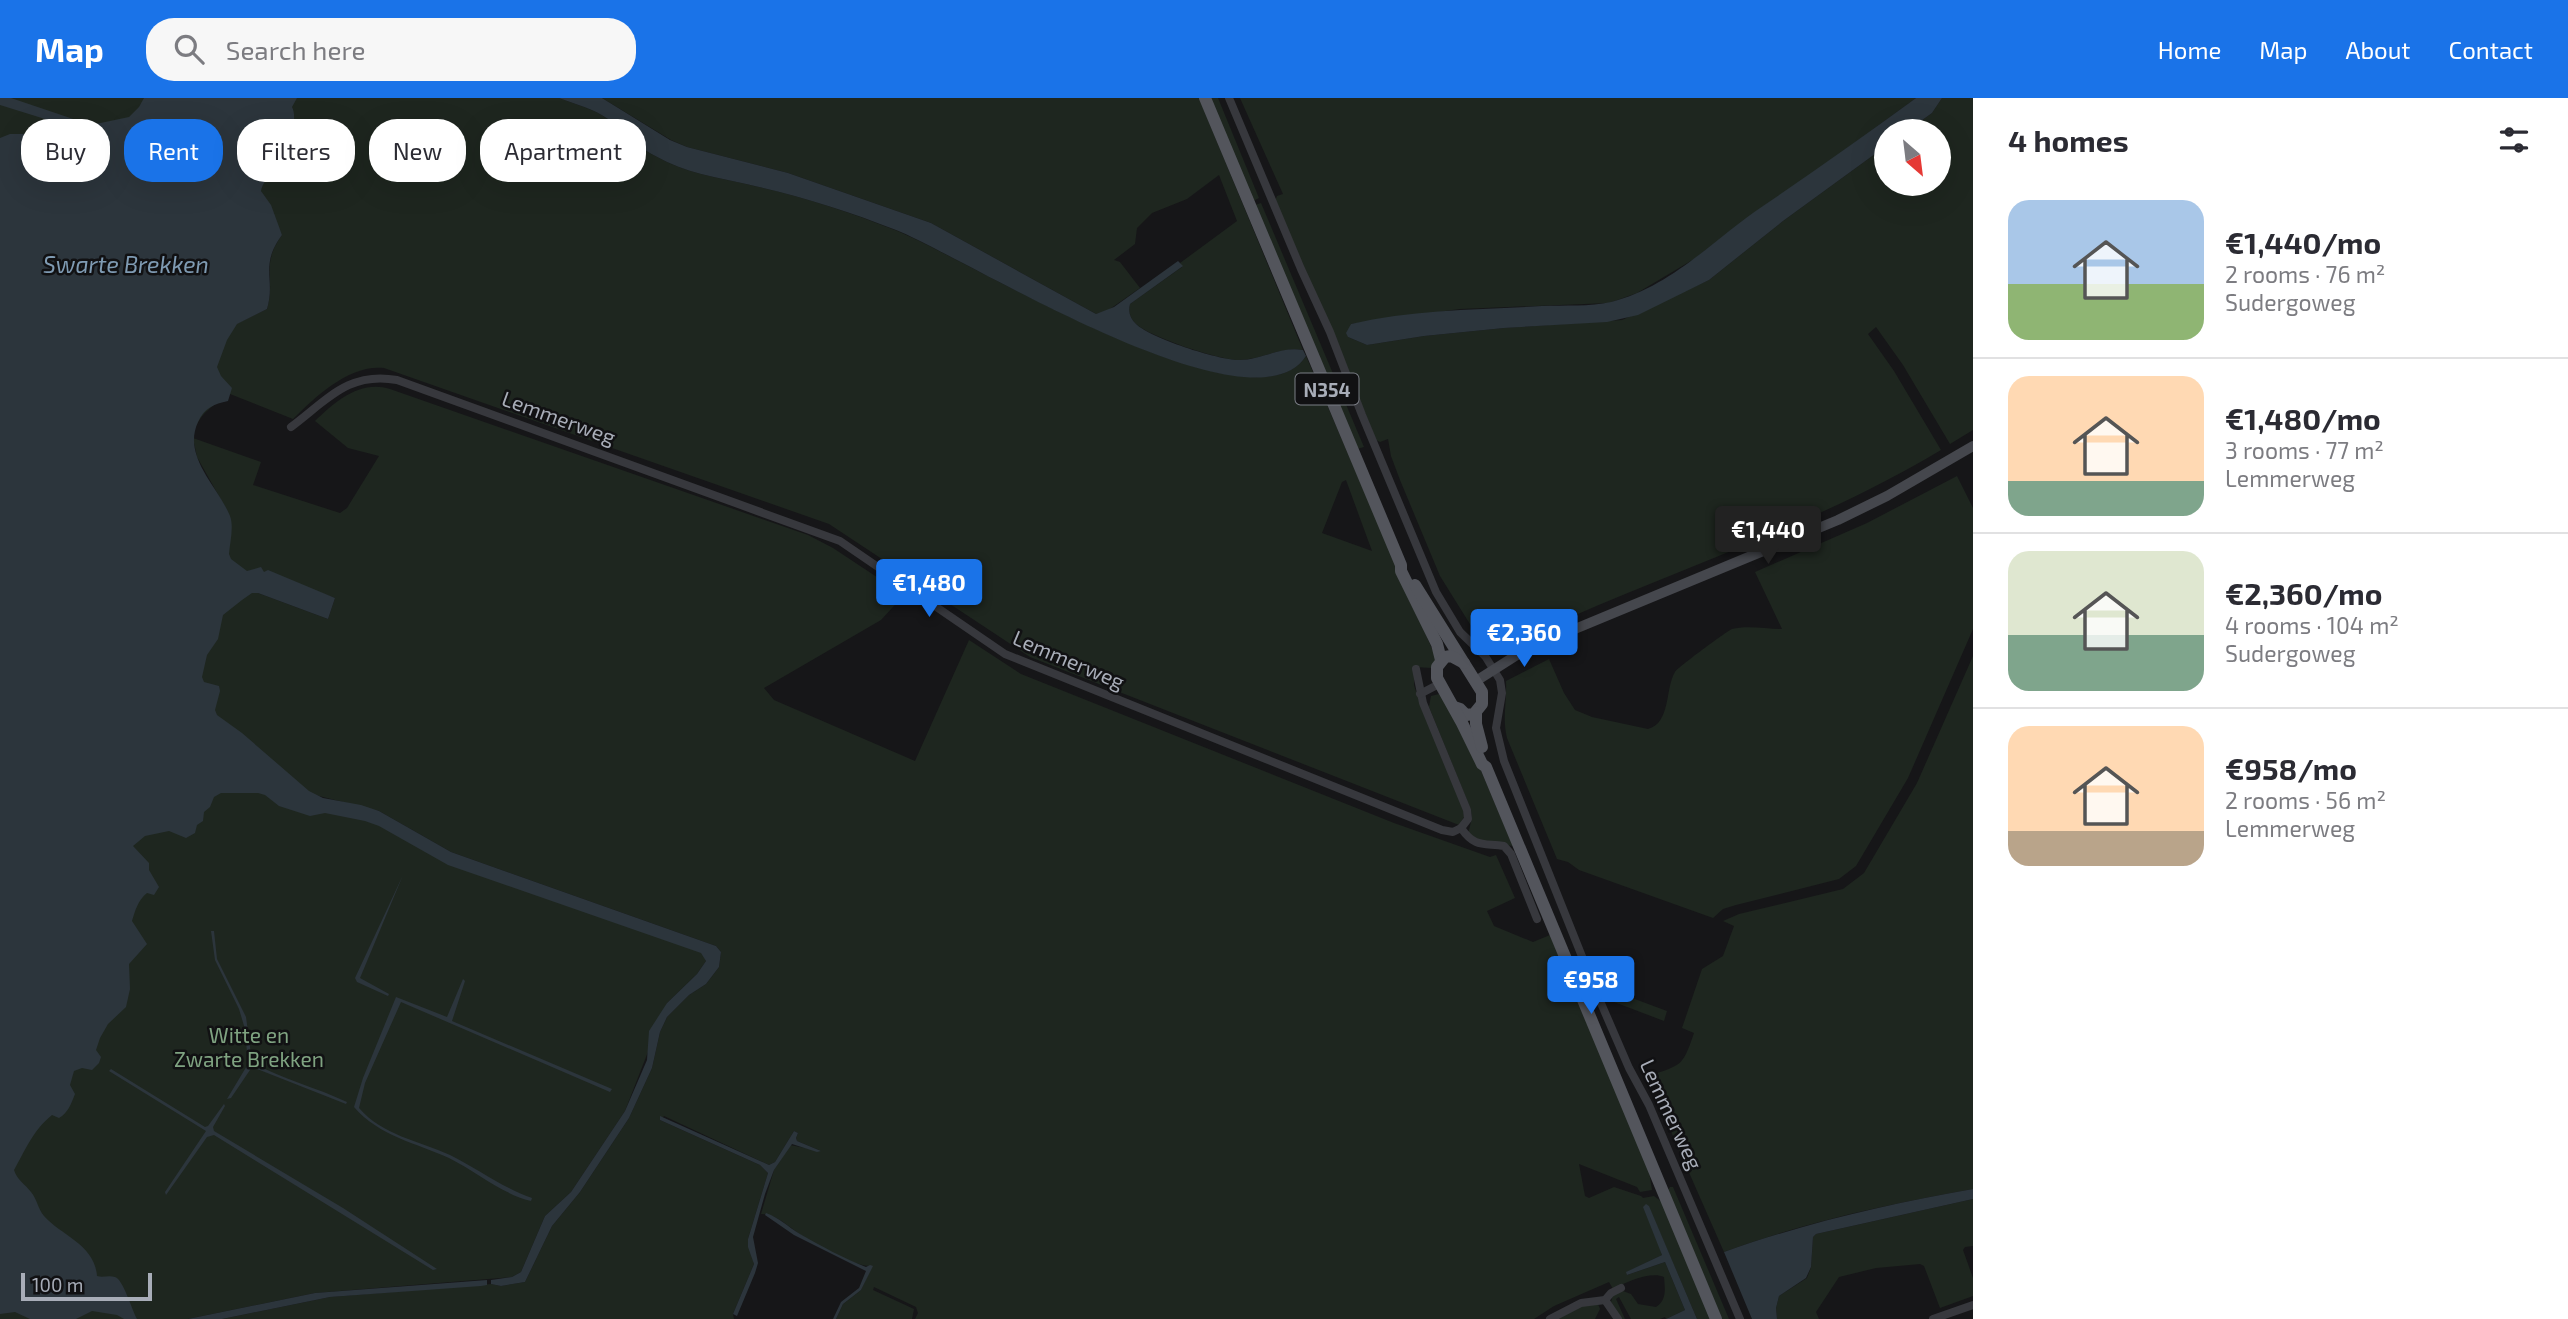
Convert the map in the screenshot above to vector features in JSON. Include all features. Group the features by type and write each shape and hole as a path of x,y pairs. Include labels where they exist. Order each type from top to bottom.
{"main road":[{"name":"N354","path":"1205,98 1401,565 1401,571 1437,644 1441,660 1436,673 1439,684"},
{"name":"N354","path":"1401,565 1476,681"},
{"path":"1441,660 1451,656 1464,663"},
{"name":"Lemmerweg","path":"1476,681 1483,696 1482,704 1476,712 1475,724 1487,762 1486,767"},
{"name":"Lemmerweg","path":"1439,684 1486,767 1716,1319"},
{"path":"1454,707 1466,715 1476,712"}],"street":[{"path":"1229,98 1330,331 1436,592 1460,632 1485,656 1494,669"},
{"name":"Lemmerweg","path":"291,427 349,383 378,376 397,380 839,541 1004,654 1442,830 1453,832 1461,828 1472,841 1502,845 1508,849 1537,919"},
{"path":"1476,681 1546,641 1838,520 1887,496 1973,446"},
{"path":"1416,669 1420,694 1466,806 1468,819 1461,828"},
{"name":"Lemmerweg","path":"1494,669 1502,687 1496,724 1504,761 1603,1007 1629,1068 1649,1105 1740,1319"},
{"path":"1420,694 1439,684"},
{"path":"1550,1319 1581,1303 1605,1300 1621,1288"},
{"path":"1605,1300 1618,1319"},
{"path":"1933,1319 1973,1305"}],"green space":[{"name":"Witte en Zwarte Brekken","path":"0,98 559,98 608,119 480,119 480,182 646,182 646,151 678,167 811,201 895,230 1107,334 1171,359 1230,375 1276,375 1306,356 1436,658 1432,668 1414,667 1414,685 1463,807 1464,817 1459,825 1030,657 829,524 384,368 371,368 346,376 334,383 293,419 230,394 207,411 186,446 229,514 197,457 193,438 261,462 253,485 340,513 347,508 379,456 348,448 315,421 349,394 369,387 390,389 808,535 833,548 904,595 881,620 764,688 774,700 915,761 969,640 1021,674 1394,823 1490,857 1496,855 1515,898 1487,911 1494,926 1533,942 1550,935 1649,1171 1652,1190 1640,1192 1637,1187 1579,1164 1585,1196 1589,1198 1614,1187 1643,1198 1654,1196 1662,1202 1711,1319 1697,1319 1648,1205 1662,1255 1627,1272 1627,1275 1665,1262 1685,1310 1666,1319 1631,1319 1619,1297 1616,1299 1625,1319 1620,1319 1611,1302 1613,1295 1623,1291 1631,1294 1638,1304 1656,1307 1664,1298 1664,1277 1652,1275 1613,1289 1609,1282 1554,1306 1534,1319 915,1319 918,1313 916,1307 874,1287 873,1290 914,1309 912,1319 836,1319 843,1304 861,1290 872,1266 855,1263 832,1253 778,1219 761,1214 774,1170 790,1145 821,1151 797,1141 798,1133 794,1131 775,1162 769,1165 664,1116 660,1120 760,1165 768,1173 748,1239 754,1264 733,1314 734,1319 222,1319 330,1297 491,1284 501,1286 525,1282 552,1226 580,1192 629,1118 652,1068 660,1032 667,1017 689,995 706,984 719,967 721,952 716,946 451,852 379,811 315,795 365,819 705,952 706,961 697,974 667,1003 625,1111 571,1192 545,1216 521,1272 512,1277 315,1293 188,1319 0,1319","holes":["261,191 282,235 275,246 270,264 267,309 238,323 270,243 258,193","1346,480 1372,551 1322,533 1342,482","264,572 335,598 328,619 258,593"]},
{"path":"602,98 1199,98 1303,350 1287,350 1239,360 1229,359 1185,347 1155,335 1136,324 1131,317 1130,304 1182,267 1180,263 1237,221 1219,175 1187,199 1152,213 1137,228 1135,244 1114,260 1120,262 1140,288 1107,311 1096,314 931,223 788,173 687,147 646,125 646,119 636,119"},
{"path":"1210,98 1218,98 1259,198 1253,201"},
{"path":"1240,98 1916,98 1887,119 1874,119 1874,129 1694,259 1637,293 1609,303 1460,309 1351,324 1348,337 1367,345 1504,328 1622,320 1709,280 1783,221 1874,155 1874,196 1951,196 1951,119 1924,119 1932,113 1942,98 1973,98 1973,430 1950,444 1903,365 1876,327 1868,334 1894,371 1941,450 1843,502 1792,525 1535,633 1478,637 1440,576 1400,480 1388,439 1380,442 1376,440 1275,201 1277,196 1283,194"},
{"path":"1261,203 1364,447 1357,449 1255,205"},
{"path":"1957,476 1973,508 1973,629 1908,778 1856,866 1839,879 1723,909 1713,918 1579,870 1568,862 1557,859 1507,738 1506,681 1549,659 1575,710 1592,717 1648,729 1661,720 1675,672 1702,650 1732,629 1782,629 1755,572 1867,523"},
{"path":"1973,656 1973,1189 1847,1215 1724,1252 1647,1077 1679,1064 1686,1053 1694,1033 1682,1028 1702,969 1723,956 1734,926 1723,921 1739,914 1843,889 1864,873 1917,783"},
{"path":"1439,694 1468,740 1513,846 1478,841 1468,834 1471,810 1429,707 1431,696"},
{"path":"1594,961 1608,962 1624,995 1667,1011 1664,1021 1614,1002"},
{"path":"1673,1187 1729,1319 1722,1319 1668,1190"},
{"path":"1973,1199 1973,1246 1963,1250 1973,1278 1973,1296 1940,1308 1924,1266 1920,1264 1876,1268 1839,1277 1816,1312 1819,1319 1777,1319 1779,1296 1807,1278 1811,1267 1813,1237 1816,1234"},
{"path":"1598,1304 1600,1309 1595,1319 1554,1319 1580,1306"}],"water":[{"name":"Swarte Brekken","path":"0,98 11,98 73,119 45,119 0,105"},
{"name":"Swarte Brekken","path":"144,98 297,98 292,107 294,119 237,119 237,182 265,182 261,191 271,205 282,235 271,255 267,309 237,324 227,340 217,367 232,388 228,401 210,407 203,413 194,435 198,459 230,516 231,559 247,571 261,567 264,572 268,570 335,598 328,619 258,593 252,593 223,615 218,639 207,655 202,677 204,682 219,686 215,710 217,715 309,791 323,798 379,811 451,852 716,946 721,952 719,967 706,984 689,995 667,1017 660,1032 652,1068 629,1118 580,1192 552,1226 525,1282 501,1286 491,1284 491,1280 512,1277 521,1272 545,1216 571,1192 625,1111 647,1060 649,1031 667,1003 697,974 706,961 701,953 448,865 379,826 365,821 325,813 310,816 279,806 258,793 221,793 214,797 210,807 204,812 203,821 197,825 195,833 186,838 169,831 145,836 133,846 149,863 149,870 159,887 154,895 147,893 141,899 132,921 147,944 129,964 130,989 126,1007 108,1024 100,1038 96,1050 101,1057 99,1063 92,1070 82,1068 74,1071 70,1085 75,1094 67,1111 59,1118 52,1115 40,1127 14,1170 33,1195 44,1216 90,1256 97,1276 112,1276 118,1279 137,1319 124,1319 117,1315 92,1311 76,1319 30,1319 15,1312 0,1314 0,138 21,134 21,182 110,182 110,121 129,117"},
{"path":"559,98 602,98 636,119 608,119"},
{"path":"1916,98 1942,98 1932,113 1924,119 1887,119"},
{"path":"646,125 687,147 788,173 931,223 1096,314 1114,307 1178,261 1183,266 1130,304 1132,319 1144,330 1169,342 1229,359 1247,359 1295,349 1303,350 1306,356 1276,376 1229,375 1171,360 1042,304 896,230 811,201 678,167 646,151"},
{"path":"1874,128 1874,155 1783,221 1709,280 1638,315 1607,322 1504,328 1367,345 1348,337 1346,333 1351,324 1399,315 1470,309 1594,305 1633,295 1673,274 1745,219"},
{"path":"403,875 360,978 389,994 388,996 357,982 355,978"},
{"path":"211,931 214,931 217,959 246,1017 252,1062 347,1102 346,1104 252,1067 231,1098 227,1099 248,1064 245,1029 239,1009 215,960"},
{"path":"463,979 465,981 452,1021 612,1089 610,1092 401,1002 365,1083 359,1108 390,1131 450,1155 532,1198 531,1201 500,1188 449,1158 386,1132 354,1107 396,997 447,1017"},
{"path":"111,1069 205,1127 224,1104 213,1127 214,1131 343,1208 437,1269 433,1270 214,1135 207,1137 166,1195 165,1192 206,1131 109,1071"},
{"path":"660,1116 769,1165 775,1162 794,1131 798,1133 797,1141 821,1151 792,1144 774,1170 753,1237 758,1263 737,1316 733,1314 754,1264 748,1239 768,1173 760,1165 660,1120"},
{"path":"1973,1189 1973,1199 1816,1234 1813,1237 1811,1267 1806,1278 1779,1296 1777,1319 1752,1319 1724,1252 1847,1215"},
{"path":"1646,1204 1697,1319 1666,1319 1685,1310 1665,1262 1627,1275 1626,1272 1662,1255 1643,1207"},
{"path":"766,1213 841,1256 866,1267 873,1266 861,1290 843,1304 836,1319 833,1319 841,1302 859,1288 866,1271 794,1235 765,1215"},
{"path":"487,1280 487,1285 481,1286 330,1297 222,1319 188,1319 315,1293"}]}
